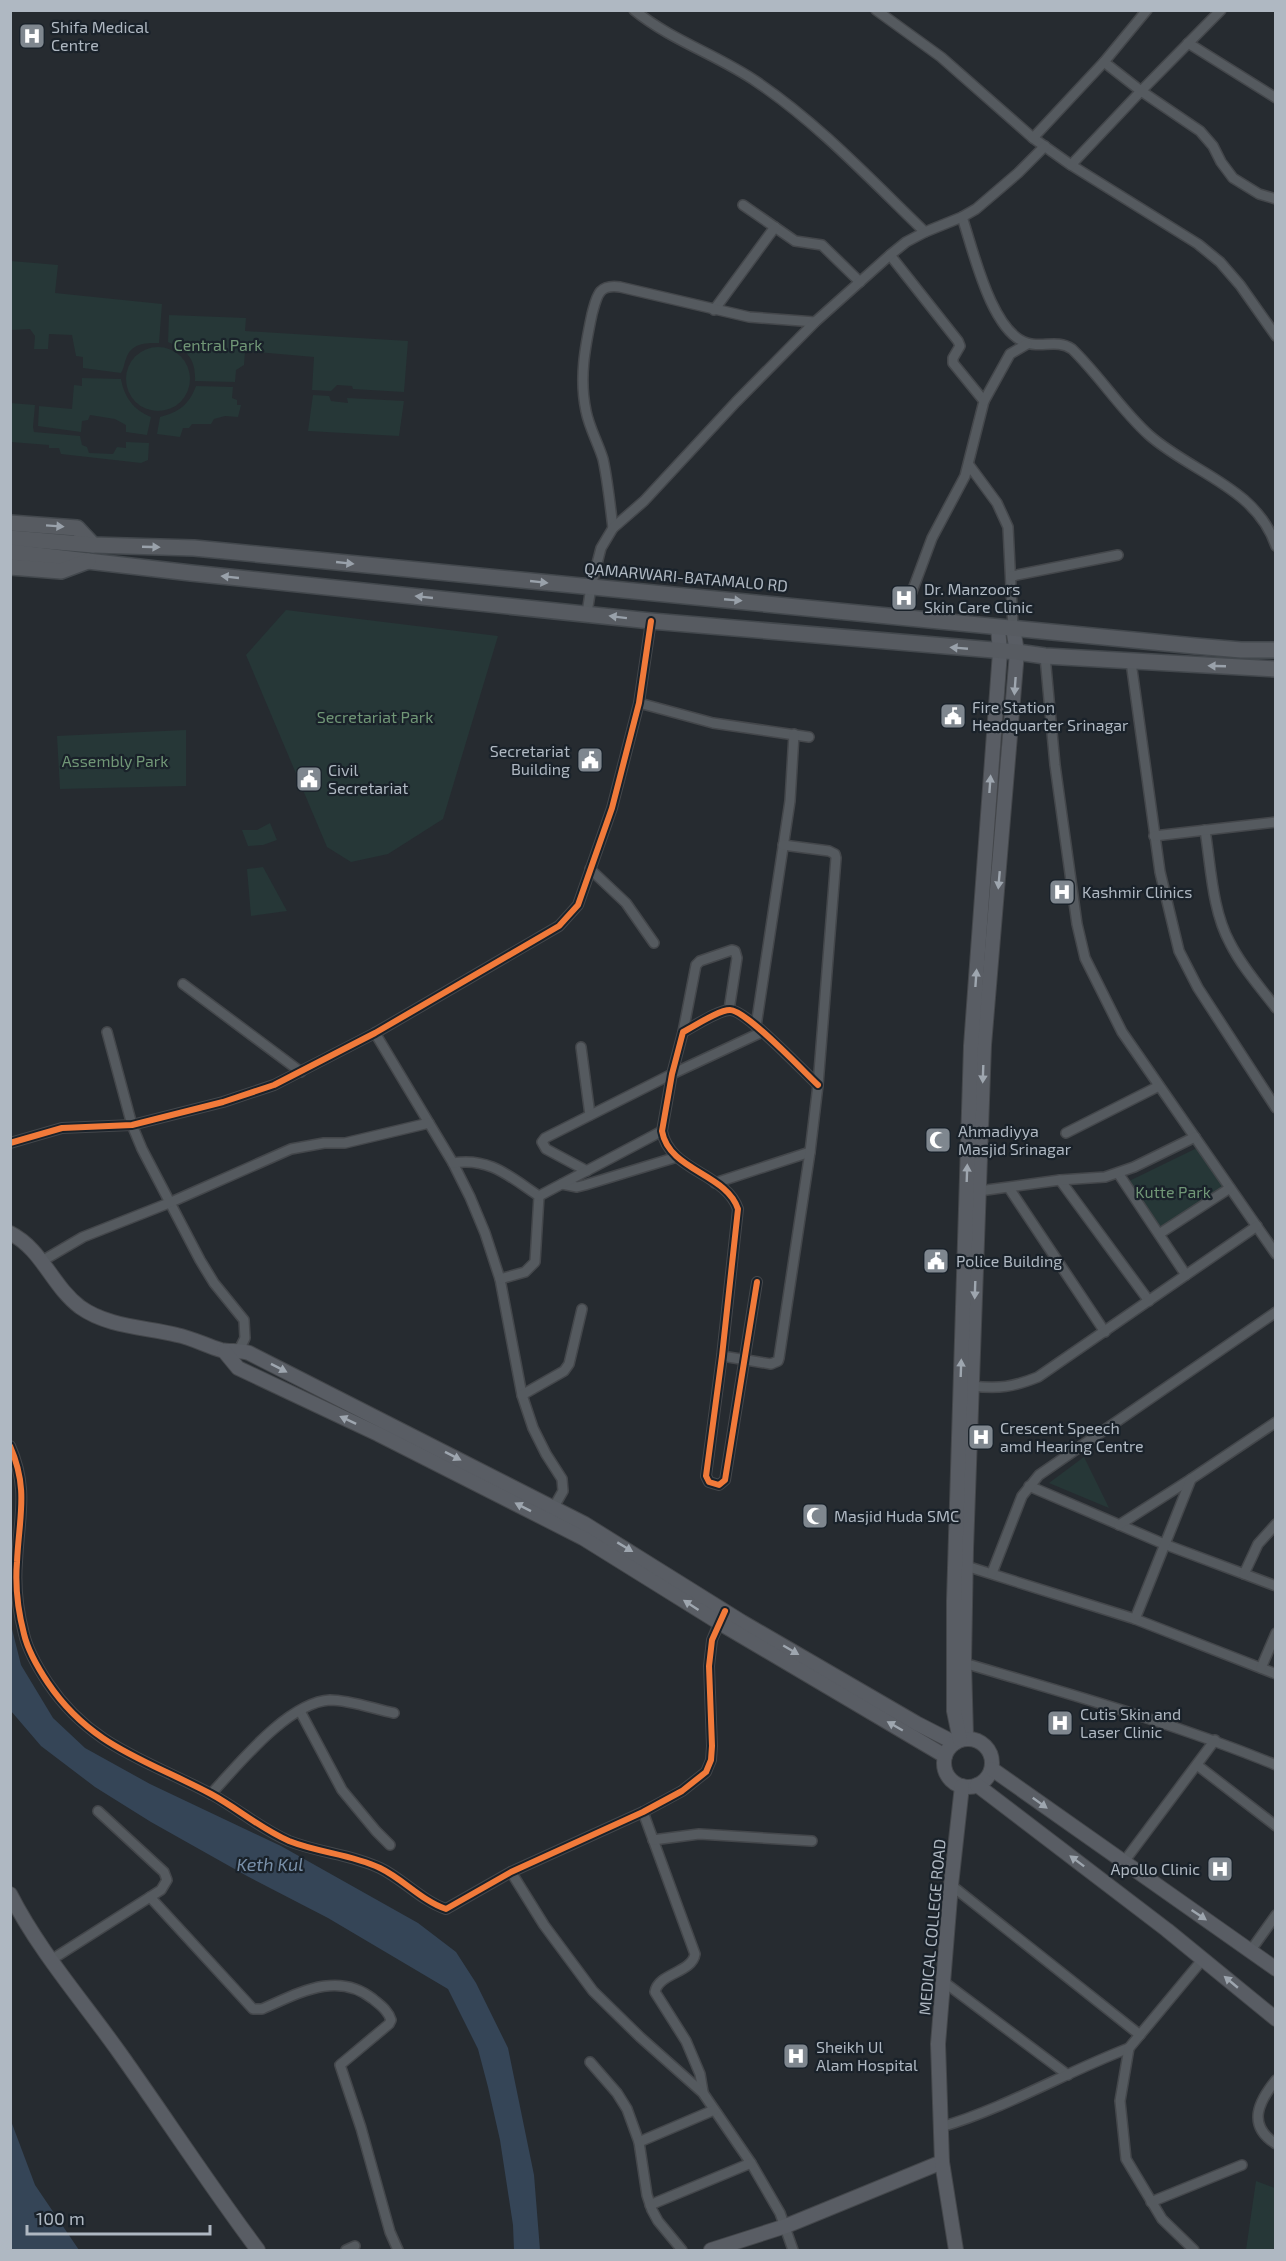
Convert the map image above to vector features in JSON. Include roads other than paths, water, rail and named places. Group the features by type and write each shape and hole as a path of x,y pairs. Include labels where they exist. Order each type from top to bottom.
{"main road":[{"path":"10,523 76,528 92,552"},
{"path":"10,538 60,542 92,552 191,573 651,621 1045,656 1275,673"},
{"name":"QAMARWARI-BATAMALO RD","path":"92,552 194,548 1206,647 1274,646"},
{"path":"10,552 65,557 92,552"},
{"path":"10,567 61,571 92,552"},
{"path":"961,1741 954,1711 954,1601 971,1046 1000,652 1006,627"},
{"path":"945,1756 961,1741 984,1045 1017,652 1006,627"},
{"path":"10,1233 29,1246 68,1297 82,1308 105,1320 179,1335 224,1350 249,1353 551,1513 583,1538 916,1723 961,1741 979,1741 991,1753 992,1769 983,1782 977,1785 962,1786 955,1783 946,1771 945,1756"},
{"path":"224,1350 238,1368 551,1513"},
{"path":"722,1616 945,1756"},
{"path":"992,1769 1123,1863 1251,1950 1275,1970"},
{"path":"977,1785 1203,1959 1275,2019"},
{"name":"MEDICAL COLLEGE ROAD","path":"956,2250 942,2162 938,2044 962,1786"},
{"path":"10,1894 51,1960 119,2052 258,2250"},
{"path":"711,2250 786,2226 942,2162"}],"street":[{"path":"634,10 665,33 737,69 794,107 925,231"},
{"path":"876,10 941,57 1033,138 1071,165 1176,228 1213,256 1240,285 1275,336"},
{"path":"1033,138 1104,62 1147,10"},
{"path":"1071,165 1140,91 1221,10"},
{"path":"1188,42 1275,98"},
{"path":"1104,62 1140,91 1200,131 1213,146 1233,178 1250,190 1275,199"},
{"path":"586,613 601,548 613,528 644,501 815,322 906,242 925,231 962,217 989,199 1045,146"},
{"path":"743,205 795,240 822,245 860,282"},
{"path":"962,217 994,310 1015,337 1027,344"},
{"path":"714,309 775,227"},
{"path":"890,255 958,341 960,346 953,358 953,363 984,401"},
{"path":"613,528 603,461 586,412 583,392 582,370 586,340 597,296 602,289 610,286 776,320 815,322"},
{"path":"903,616 932,538 969,465 984,401 1010,354 1027,344 1066,345 1132,418 1161,446 1220,482 1249,503 1263,519 1275,546"},
{"path":"969,465 1003,513 1010,544 1012,576 1006,627"},
{"path":"1012,576 1118,555"},
{"path":"10,1143 62,1128 132,1125 248,1095 301,1072 375,1033 559,926 578,905 612,808 639,703 651,621"},
{"path":"1045,656 1055,765 1077,924 1085,958 1122,1032 1275,1254"},
{"path":"1131,662 1154,836 1172,926 1188,971 1275,1107"},
{"path":"639,703 713,723 809,736"},
{"path":"759,1029 790,801 794,734"},
{"path":"1154,836 1275,822"},
{"path":"1205,830 1222,927 1241,962 1275,1008"},
{"path":"722,1356 771,1364 779,1358 818,1085 836,858 835,854 829,851 783,845"},
{"path":"590,869 626,903 654,943"},
{"path":"729,1010 736,958 735,951 732,950 700,961 696,965 662,1131 664,1140 677,1157 715,1183 736,1203 739,1218 706,1476 709,1482 719,1485 725,1479 757,1282"},
{"path":"183,984 301,1072"},
{"path":"683,1032 722,1011 729,1010 741,1014 818,1085"},
{"path":"587,1171 546,1149 542,1142 545,1138 759,1029"},
{"path":"107,1032 132,1125 169,1203 214,1283 243,1320 244,1338 239,1350"},
{"path":"375,1033 453,1163 485,1233 500,1279 522,1395 533,1428 562,1479 563,1491 551,1513"},
{"path":"580,1047 590,1115"},
{"path":"1066,1133 1159,1086"},
{"path":"42,1261 83,1237 169,1203 291,1149 324,1143 345,1143 429,1123"},
{"path":"539,1196 662,1131"},
{"path":"979,1191 1060,1179 1086,1179 1118,1173 1195,1137"},
{"path":"715,1183 810,1152"},
{"path":"562,1184 585,1185 677,1157"},
{"path":"453,1163 479,1161 493,1167 539,1196"},
{"path":"1118,1173 1186,1275"},
{"path":"1060,1179 1149,1301"},
{"path":"1009,1188 1105,1332"},
{"path":"1159,1234 1230,1188"},
{"path":"500,1279 525,1272 535,1262 539,1196"},
{"path":"972,1386 996,1389 1017,1386 1038,1377 1257,1226"},
{"path":"522,1395 564,1371 569,1364 582,1310"},
{"path":"992,1573 1022,1496 1046,1469 1275,1312"},
{"path":"1119,1525 1275,1422"},
{"path":"10,1446 21,1475 22,1499 16,1565 24,1636 43,1676 58,1698 92,1731 119,1749 211,1794 287,1840 326,1852 352,1856 382,1869 408,1884 434,1904 446,1908 511,1872 643,1812 697,1781 706,1772 711,1760 712,1746 709,1666 712,1640 722,1616"},
{"path":"1134,1619 1191,1479"},
{"path":"1029,1486 1164,1544 1275,1586"},
{"path":"1244,1574 1258,1544 1275,1524"},
{"path":"966,1566 1134,1619 1275,1674"},
{"path":"1261,1668 1275,1633"},
{"path":"964,1663 1114,1707 1215,1740 1275,1765"},
{"path":"211,1794 270,1732 300,1711 320,1701 333,1700 394,1713"},
{"path":"300,1711 342,1790 390,1845"},
{"path":"1123,1863 1215,1740"},
{"path":"1197,1765 1275,1826"},
{"path":"51,1960 150,1897 167,1881 164,1872 98,1811"},
{"path":"643,1812 695,1954 692,1962 659,1984 656,1992 686,2041 700,2074 704,2092 751,2163 786,2226 793,2250"},
{"path":"653,1840 699,1834 812,1842"},
{"path":"511,1872 550,1934 593,1991 640,2037 704,2092"},
{"path":"951,1885 1140,2035"},
{"path":"150,1897 253,2009 262,2009 312,1987 333,1984 356,1988 388,2013 391,2020 389,2024 340,2065 361,2128 390,2232 398,2250"},
{"path":"1251,1950 1275,1915"},
{"path":"941,2127 967,2119 1068,2075 1096,2060 1129,2048 1203,1959"},
{"path":"944,1982 1068,2075"},
{"path":"1129,2048 1120,2101 1126,2159 1162,2219 1194,2250"},
{"path":"590,2062 617,2093 627,2109 639,2142 650,2205 658,2221 682,2250"},
{"path":"1275,2080 1262,2098 1257,2115 1261,2130 1275,2144"},
{"path":"639,2142 714,2110"},
{"path":"650,2205 751,2163"},
{"path":"1151,2202 1242,2165"}],"water":[{"name":"Keth Kul","path":"11,1625 21,1665 53,1718 85,1748 150,1784 281,1846 418,1923 456,1952 476,1983 508,2048 534,2175 540,2250 514,2250 513,2225 500,2140 488,2087 478,2049 448,1989 328,1918 151,1822 95,1787 41,1746 11,1711"},
{"path":"11,2121 35,2185 79,2250 11,2250"}],"place":[{"name":"Shifa Medical Centre","path":"32,36"},
{"name":"Dr. Manzoors Skin Care Clinic","path":"904,598"},
{"name":"Fire Station Headquarter Srinagar","path":"953,716"},
{"name":"Secretariat Building","path":"590,760"},
{"name":"Civil Secretariat","path":"309,779"},
{"name":"Kashmir Clinics","path":"1062,892"},
{"name":"Ahmadiyya Masjid Srinagar","path":"938,1140"},
{"name":"Police Building","path":"936,1261"},
{"name":"Crescent Speech amd Hearing Centre","path":"981,1437"},
{"name":"Masjid Huda SMC","path":"815,1516"},
{"name":"Cutis Skin and Laser Clinic","path":"1060,1723"},
{"name":"Apollo Clinic","path":"1220,1869"},
{"name":"Sheikh Ul Alam Hospital","path":"796,2056"}],"park label":[{"name":"Central Park","path":"218,345"},
{"name":"Secretariat Park","path":"375,717"},
{"name":"Assembly Park","path":"115,761"},
{"name":"Kutte Park","path":"1173,1192"}]}
